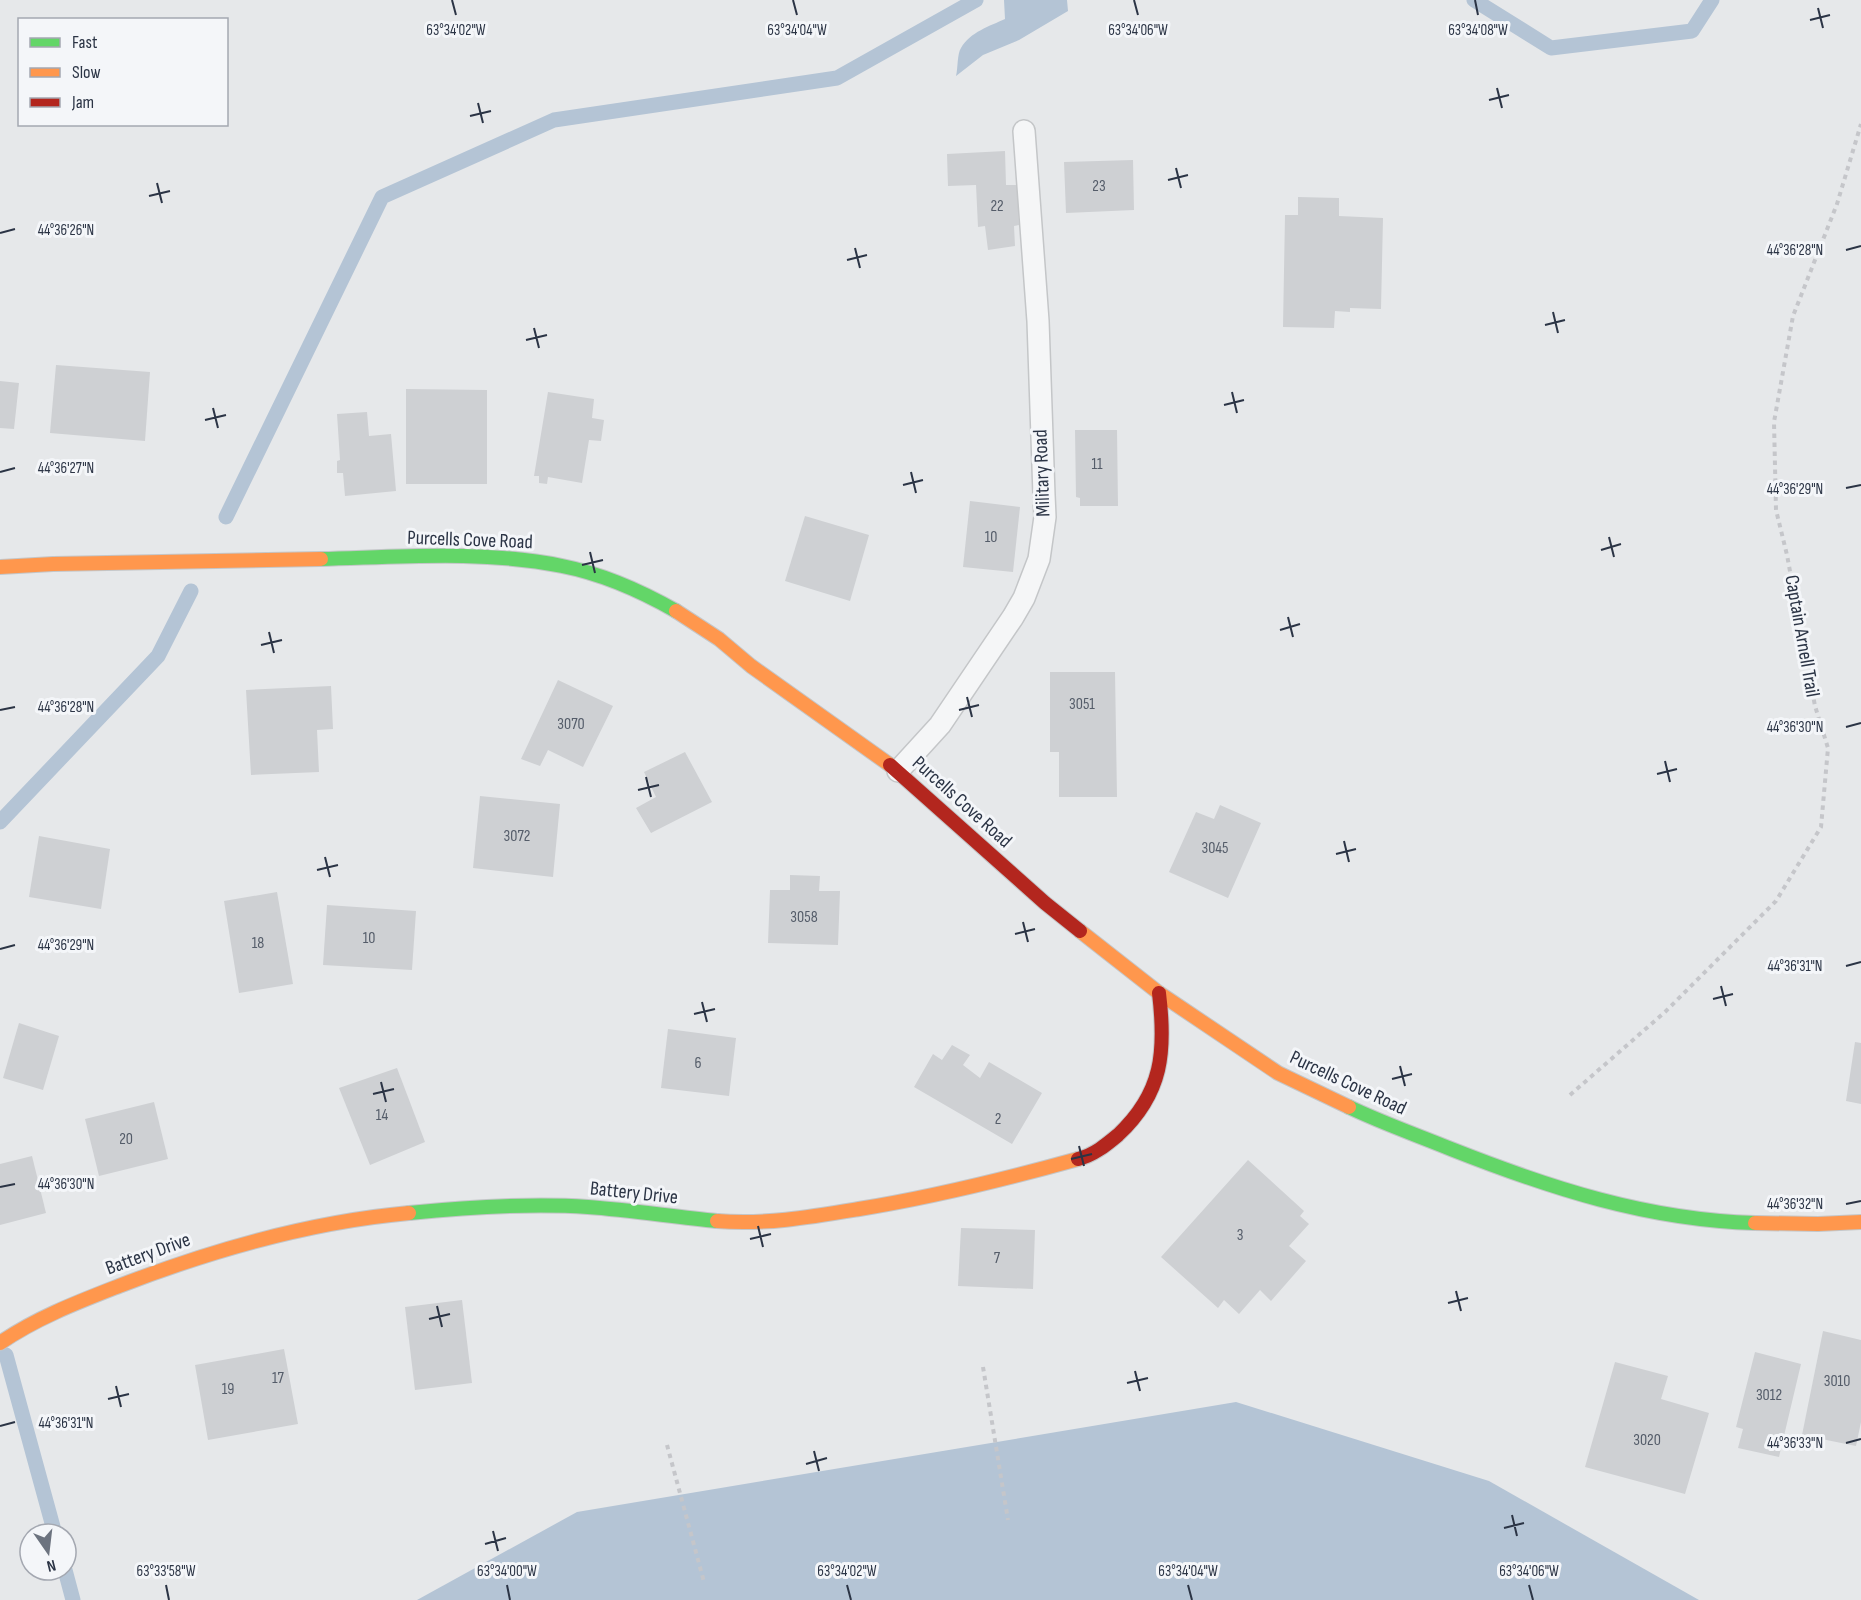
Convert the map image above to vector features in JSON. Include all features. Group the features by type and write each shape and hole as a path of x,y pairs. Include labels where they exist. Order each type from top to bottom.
{"main road":[{"name":"Purcells Cove Road","path":"0,567 469,556 502,557 564,566 606,578 645,594 683,615 898,771 1045,903 1159,993 1278,1073 1365,1115 1490,1164 1593,1199 1679,1217 1725,1222 1818,1224 1861,1222"},
{"name":"Battery Drive","path":"0,1343 13,1333 92,1296 197,1256 251,1240 351,1220 417,1210 530,1205 631,1210 712,1222 778,1222 940,1194 1090,1156 1127,1128 1141,1111 1151,1092 1161,1066 1164,1045 1164,1023 1159,993"}],"lane":[{"name":"Military Road","path":"898,771 940,725 1013,617 1032,579 1041,548 1045,517 1038,321 1024,131"}],"path":[{"name":"Captain Arnell Trail","path":"1570,1095 1665,1012 1776,901 1821,827 1828,748 1815,706 1787,555 1776,510 1774,422 1793,316 1838,204 1861,124"},
{"path":"983,1367 1008,1520"},
{"path":"668,1445 704,1582"}],"water":[{"path":"1004,0 1067,0 1068,11 1019,40 983,55 956,76 959,54 965,42 981,30 1005,19"},
{"path":"1236,1402 1489,1481 1699,1600 417,1600 577,1512"}],"building":[{"path":"1005,151 1006,185 1017,185 1019,225 1014,226 1015,246 988,250 985,226 978,227 976,185 948,186 947,154"},
{"path":"1133,160 1134,210 1066,213 1064,162"},
{"path":"1298,197 1339,198 1339,216 1383,218 1381,309 1350,308 1350,312 1335,311 1334,328 1283,327 1285,215 1298,215"},
{"path":"56,365 150,372 145,441 50,433"},
{"path":"0,381 19,383 14,429 0,428"},
{"path":"406,389 487,390 487,484 406,484"},
{"path":"548,392 594,399 592,418 604,420 601,441 589,440 582,483 548,477 547,484 539,483 539,476 534,476"},
{"path":"367,412 369,436 391,434 396,491 345,496 343,473 337,473 337,461 340,460 337,414"},
{"path":"1075,430 1117,430 1118,506 1080,506 1080,498 1076,497"},
{"path":"970,501 1020,507 1013,572 963,567"},
{"path":"805,516 869,535 850,601 785,581"},
{"path":"1050,672 1115,672 1117,797 1059,797 1059,752 1050,752"},
{"path":"558,680 613,706 583,767 548,750 540,766 521,759"},
{"path":"331,686 333,729 317,730 319,772 251,775 246,690"},
{"path":"685,752 712,802 651,833 636,808 656,797 644,772"},
{"path":"480,796 560,804 553,877 473,868"},
{"path":"1220,805 1261,823 1228,898 1169,872 1196,812 1214,819"},
{"path":"39,836 110,849 101,909 29,897"},
{"path":"790,875 820,876 819,891 840,891 838,945 768,943 770,890 790,890"},
{"path":"277,892 293,984 239,993 224,901"},
{"path":"327,905 416,911 412,970 323,965"},
{"path":"19,1023 59,1036 43,1090 3,1078"},
{"path":"668,1029 736,1038 729,1096 661,1088"},
{"path":"1855,1042 1861,1043 1861,1104 1846,1101"},
{"path":"952,1045 970,1055 963,1065 980,1078 989,1062 1042,1093 1012,1144 914,1087 933,1054 942,1060"},
{"path":"397,1068 425,1142 370,1165 339,1088"},
{"path":"154,1102 168,1159 99,1176 85,1119"},
{"path":"32,1156 46,1213 0,1225 0,1164"},
{"path":"1248,1160 1304,1211 1300,1216 1309,1224 1289,1246 1306,1261 1271,1301 1260,1290 1239,1314 1224,1300 1218,1308 1161,1257"},
{"path":"961,1228 1035,1230 1033,1289 958,1286"},
{"path":"462,1300 472,1383 415,1390 405,1307"},
{"path":"1823,1331 1861,1340 1861,1422 1856,1446 1802,1435"},
{"path":"284,1349 298,1424 208,1440 195,1365"},
{"path":"1755,1352 1801,1364 1779,1457 1738,1448 1743,1429 1736,1427"},
{"path":"1615,1362 1668,1376 1661,1399 1709,1413 1685,1494 1585,1467"}],"waterway":[{"path":"226,517 382,197 554,120 837,78 976,0"},
{"path":"1474,0 1551,48 1692,31 1712,0"},
{"path":"0,822 158,656 191,591"},
{"path":"6,1355 52,1522"},
{"path":"68,1582 73,1600"}],"traffic: fast":[{"path":"321,559 472,556 532,561 577,569 607,578 676,611"},
{"path":"1349,1107 1525,1177 1600,1200 1676,1216 1755,1223"},
{"path":"409,1213 544,1205 588,1207 717,1221"}],"traffic: slow":[{"path":"0,567 321,559"},
{"path":"676,611 719,639 751,666 890,765"},
{"path":"1080,931 1159,993 1278,1073 1349,1107"},
{"path":"717,1221 770,1221 859,1209 969,1187 1078,1159"},
{"path":"0,1343 28,1326 73,1304 225,1249 335,1223 409,1213"},
{"path":"1755,1223 1861,1222"}],"traffic: jam":[{"path":"890,765 1045,903 1080,931"},
{"path":"1078,1159 1095,1152 1118,1135 1133,1119 1153,1087 1161,1052 1159,993"}]}
